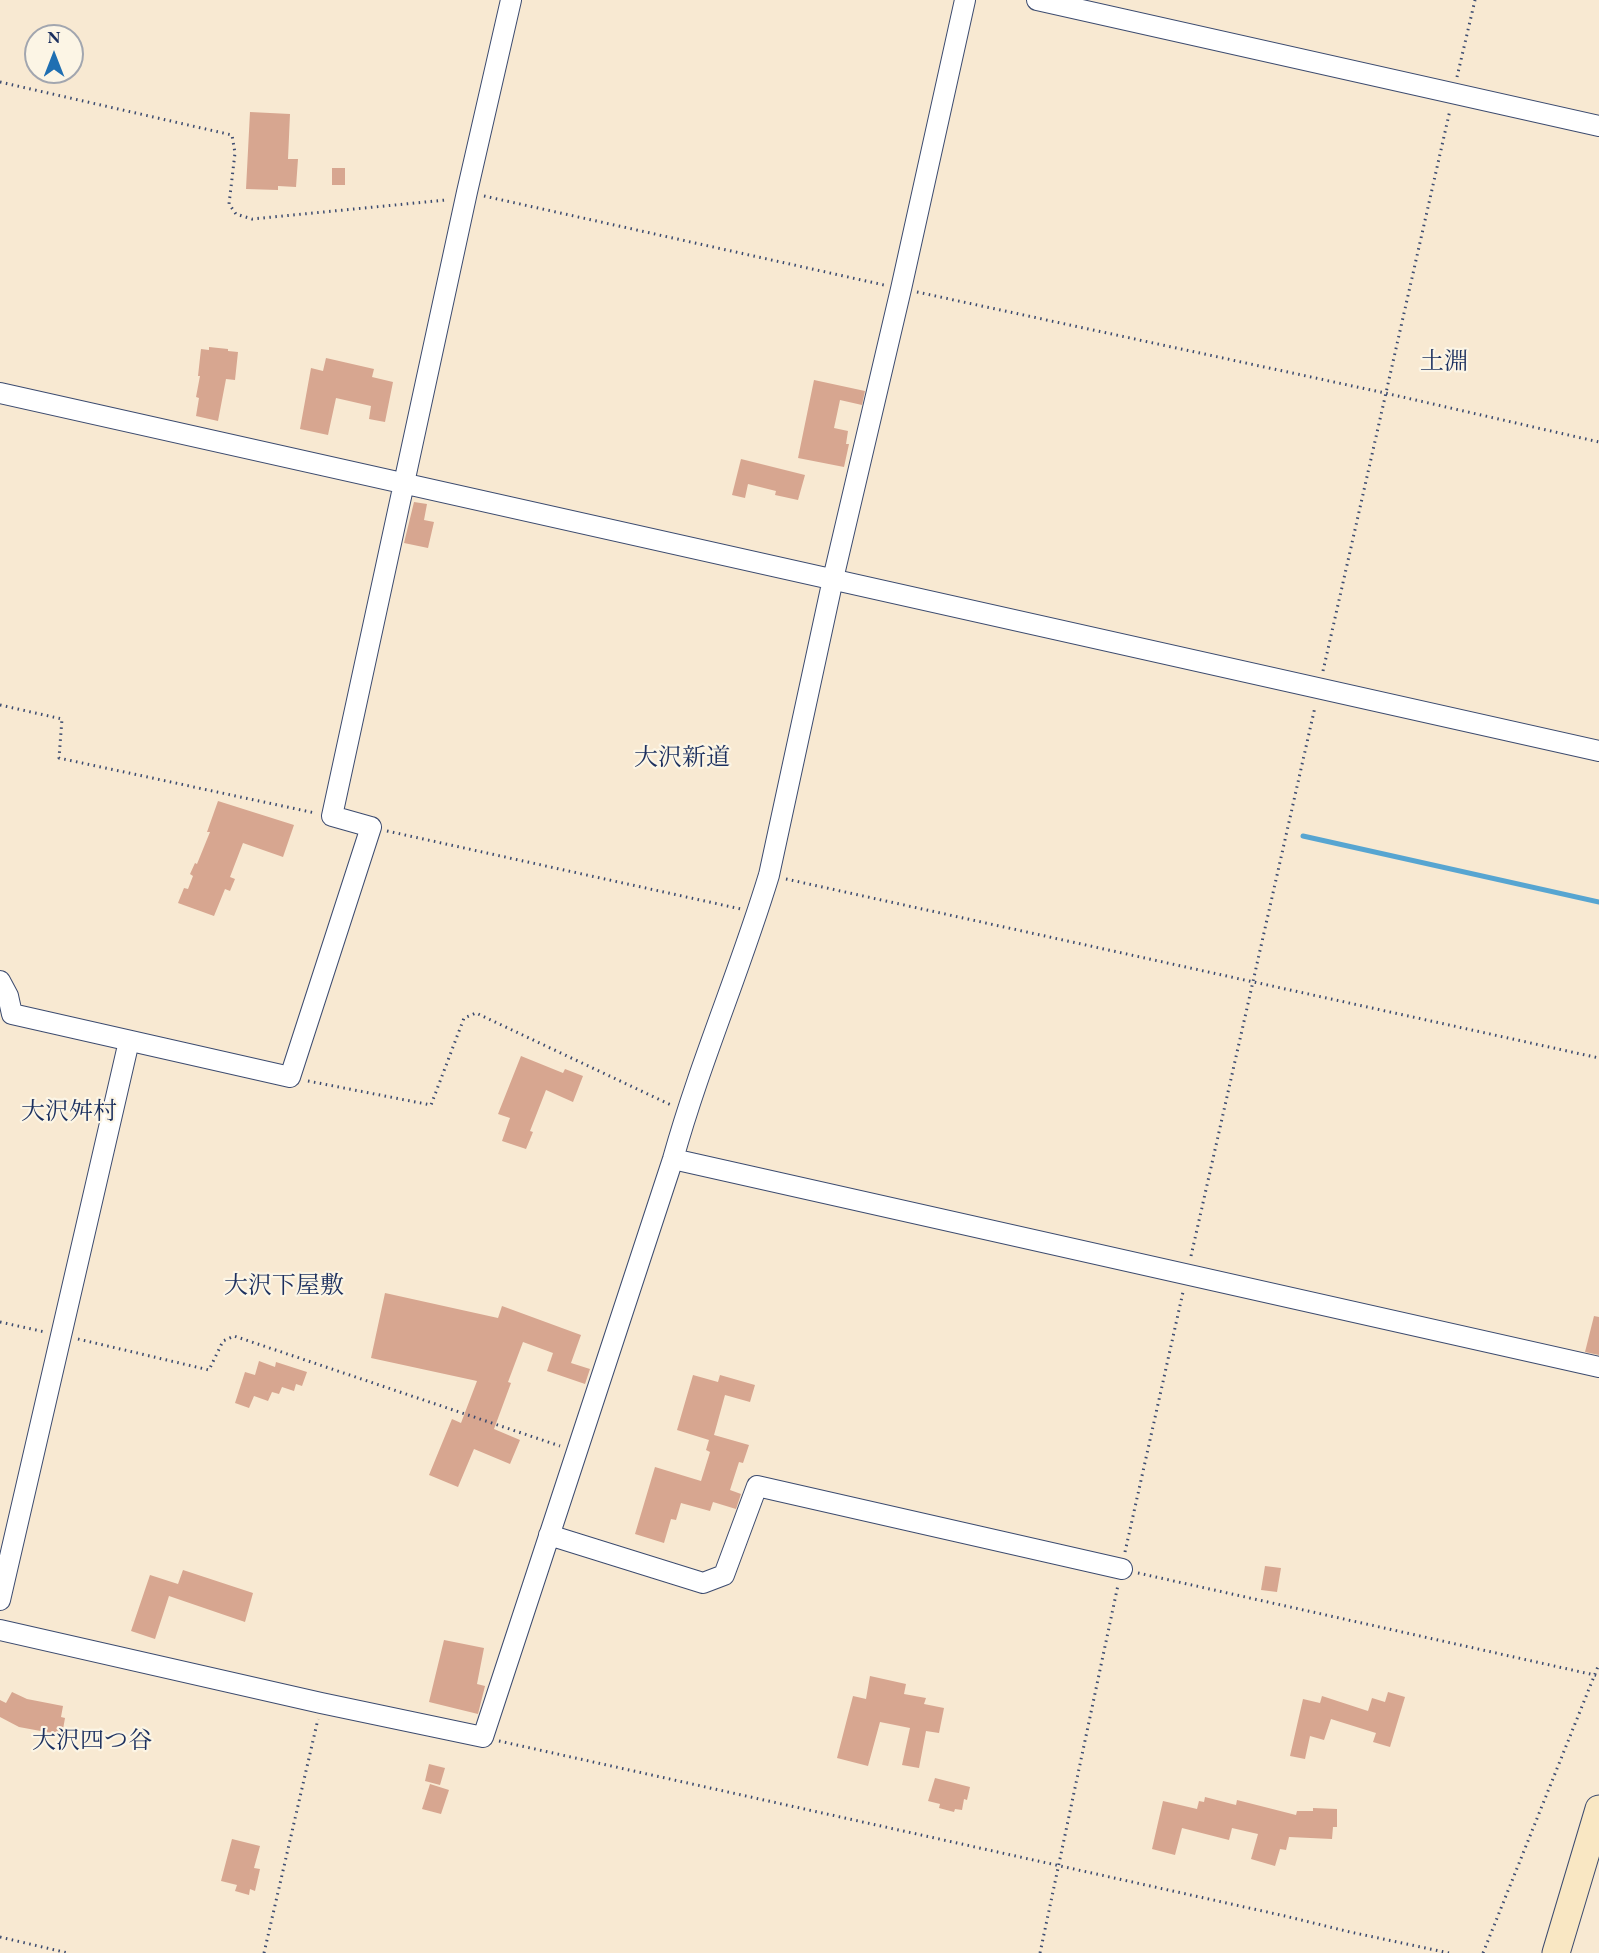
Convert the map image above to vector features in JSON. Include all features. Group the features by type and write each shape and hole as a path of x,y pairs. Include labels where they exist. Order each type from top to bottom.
{"street":[{"path":"0,981 9,996 12,1014 290,1077 371,827 332,816 467,192 511,0"},
{"path":"0,1630 321,1703 483,1737 673,1159 686,1112 769,875 833,579 901,289 965,0"},
{"path":"1037,0 1599,126"},
{"path":"0,393 404,486 833,579 1599,751"},
{"path":"0,1600 129,1041"},
{"path":"673,1159 1599,1367"},
{"path":"549,1535 703,1583 724,1575 757,1486 1122,1569"},
{"path":"1556,1951 1599,1809"}],"path":[{"path":"1040,1953 1187,1275 1474,0"},
{"path":"0,82 232,135 235,153 229,204 236,214 252,219 454,199 467,192 1599,442"},
{"path":"0,705 62,719 59,758 332,816"},
{"path":"371,827 757,913"},
{"path":"769,875 1599,1058"},
{"path":"290,1077 430,1105 464,1018 476,1013 686,1112"},
{"path":"0,1322 209,1370 223,1341 234,1336 577,1452"},
{"path":"1122,1569 1597,1676"},
{"path":"1483,1953 1597,1676 1599,1664"},
{"path":"264,1953 321,1703"},
{"path":"483,1737 1449,1953"},
{"path":"0,1937 68,1953"}],"building":[{"path":"250,112 290,114 288,159 298,159 296,187 278,186 278,190 246,189"},
{"path":"332,168 345,168 345,185 332,185"},
{"path":"209,347 238,352 235,380 226,379 218,421 196,416 201,349 209,350"},
{"path":"326,358 374,369 372,377 393,382 385,422 369,419 371,406 336,398 328,435 300,429 311,368 323,371"},
{"path":"814,380 865,391 862,405 840,400 834,428 848,431 846,444 849,444 844,467 798,458"},
{"path":"741,459 805,475 798,500 775,495 776,491 748,484 745,498 732,495"},
{"path":"414,502 427,504 424,520 434,522 428,548 404,543"},
{"path":"218,801 294,825 283,857 243,843 230,877 235,879 230,891 225,889 214,916 178,903 184,888 188,889 193,876 190,874 195,863 197,864 210,832 207,832"},
{"path":"521,1056 563,1073 565,1069 583,1076 573,1102 546,1090 530,1131 533,1132 526,1149 502,1141 510,1118 498,1114"},
{"path":"385,1293 498,1318 502,1306 581,1335 571,1363 590,1369 585,1384 547,1371 553,1353 523,1342 494,1429 520,1440 510,1464 474,1449 458,1487 429,1475 452,1419 461,1423 477,1381 371,1358"},
{"path":"1594,1316 1599,1317 1599,1355 1585,1352"},
{"path":"259,1361 275,1367 276,1362 307,1372 302,1386 296,1384 294,1391 282,1387 279,1394 272,1392 268,1401 254,1396 249,1408 235,1403 245,1372 255,1375"},
{"path":"693,1375 718,1382 720,1375 755,1385 750,1402 725,1395 714,1435 749,1445 743,1463 739,1462 730,1490 741,1494 736,1509 713,1502 710,1511 681,1503 676,1520 671,1519 664,1543 635,1534 655,1467 701,1481 710,1452 706,1450 709,1440 677,1430"},
{"path":"1265,1566 1281,1568 1277,1592 1261,1590"},
{"path":"183,1570 253,1593 245,1622 169,1596 155,1639 131,1631 150,1575 178,1584"},
{"path":"444,1640 484,1648 477,1684 485,1686 478,1714 429,1702"},
{"path":"870,1676 906,1684 904,1694 926,1698 924,1704 944,1708 939,1733 926,1731 919,1768 902,1765 910,1728 880,1722 868,1766 837,1758 853,1696 866,1699"},
{"path":"12,1692 27,1699 63,1706 61,1717 65,1718 62,1735 19,1727 0,1717 0,1700 6,1703"},
{"path":"1388,1692 1405,1697 1390,1747 1373,1742 1376,1733 1331,1719 1324,1740 1310,1736 1305,1759 1290,1756 1303,1699 1320,1703 1322,1696 1368,1711 1372,1698 1385,1702"},
{"path":"429,1764 445,1768 440,1785 425,1781"},
{"path":"935,1778 970,1787 962,1810 955,1809 954,1812 939,1808 940,1804 928,1801"},
{"path":"430,1784 449,1790 441,1814 422,1809"},
{"path":"1205,1797 1236,1805 1237,1800 1296,1815 1297,1811 1313,1811 1313,1808 1337,1809 1337,1827 1333,1827 1332,1839 1289,1837 1286,1850 1280,1849 1275,1866 1251,1859 1258,1834 1232,1828 1229,1840 1182,1828 1175,1855 1152,1849 1163,1801 1197,1809 1199,1801 1204,1802"},
{"path":"232,1839 260,1846 254,1868 260,1869 255,1891 250,1889 249,1895 235,1891 237,1885 221,1881"}],"waterway":[{"path":"1303,836 1599,902"}],"district":[{"name":"土淵","path":"1444,362"},
{"name":"大沢新道","path":"682,758"},
{"name":"大沢舛村","path":"69,1112"},
{"name":"大沢下屋敷","path":"284,1286"},
{"name":"大沢四つ谷","path":"92,1741"}]}
